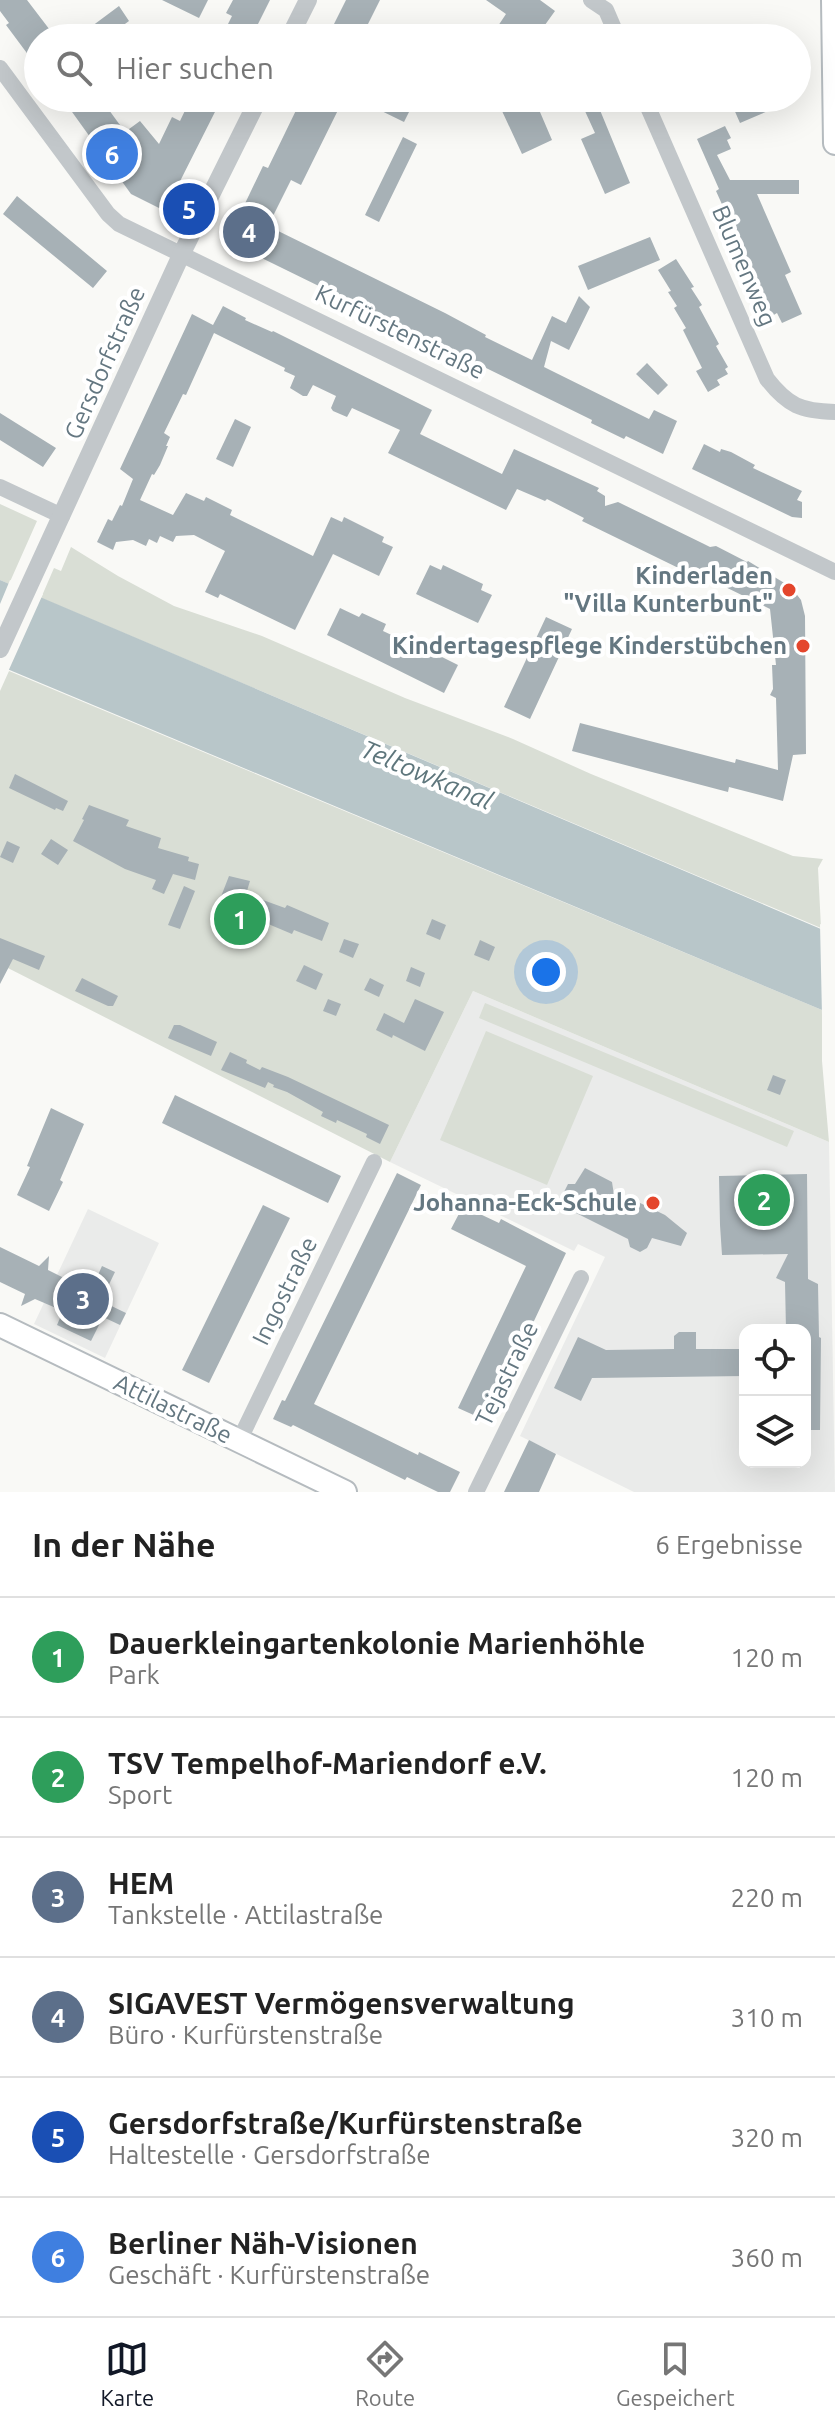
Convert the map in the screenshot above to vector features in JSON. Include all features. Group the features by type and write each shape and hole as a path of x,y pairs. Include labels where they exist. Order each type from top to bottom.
{"main road":[{"path":"833,0 835,143"},
{"name":"Attilastraße","path":"0,1325 345,1492"}],"street":[{"path":"296,24 308,0"},
{"path":"591,0 606,10 612,24"},
{"name":"Kurfürstenstraße","path":"0,68 24,100"},
{"name":"Kurfürstenstraße","path":"33,112 108,214 119,224 835,572"},
{"name":"Gersdorfstraße","path":"0,649 182,253 252,112"},
{"name":"Blumenweg","path":"650,112 767,379 792,405 835,412"},
{"path":"0,487 62,516"},
{"name":"Ingostraße","path":"239,1441 374,1162"},
{"name":"Tejastraße","path":"476,1492 581,1278"}],"shaded area":[{"path":"0,504 37,521 9,584 0,580"},
{"path":"71,547 174,606 262,636 405,698 513,739 793,856 823,859 818,868 821,928 41,598 54,568 61,571"},
{"path":"9,671 822,1010 822,1061 829,1142 473,991 390,1162 0,964 0,691"},
{"name":"Johanna-Eck-Schule","path":"473,991 829,1142 835,1492 634,1492 520,1436 605,1257 578,1244 574,1251 390,1162"},
{"path":"485,1003 794,1131 787,1147 479,1018"},
{"path":"486,1031 593,1076 547,1185 440,1140"},
{"path":"88,1209 159,1243 105,1358 34,1324"}],"water":[{"name":"Teltowkanal","path":"0,580 835,935 822,1010 0,666"}],"pier":[{"path":"10,580 43,594 7,674 0,671 0,604"},
{"path":"820,924 835,930 835,1021 822,1015"}],"building":[{"path":"0,0 27,0 45,24 24,24 24,49 0,11"},
{"path":"162,0 208,0 199,18"},
{"path":"233,0 270,0 258,24 228,24 232,16 226,13"},
{"path":"346,0 380,0 368,24 334,24"},
{"path":"486,0 540,0 555,11 546,24 499,24 506,14"},
{"path":"119,6 129,21 125,24 95,24"},
{"path":"72,112 110,112 125,132 140,121 159,144 172,117 180,121 184,112 215,112 165,211 131,194"},
{"path":"295,112 337,112 301,185 291,180 268,226 445,313 532,360 552,316 566,323 579,296 590,307 569,350 551,341 544,367 649,419 654,410 677,421 663,454 591,423 592,420 227,241 263,166 268,168"},
{"path":"384,112 409,112 404,122"},
{"path":"502,112 540,112 552,140 522,154"},
{"path":"585,112 601,112 630,183 605,194 581,139 595,133"},
{"path":"735,112 766,112 740,123"},
{"path":"725,126 731,138 727,140 731,149 717,155 730,180 799,180 799,194 757,194 791,272 785,275 802,314 782,323 777,313 772,316 716,191 719,189 697,139"},
{"path":"403,137 417,144 379,222 365,215"},
{"path":"17,196 107,271 93,288 3,214"},
{"path":"650,237 660,260 588,290 578,266"},
{"path":"676,259 694,287 691,288 702,305 699,307 728,367 725,369 728,374 717,380 720,385 708,392 696,371 702,368 683,330 686,328 674,308 677,306 668,292 671,291 658,270"},
{"path":"223,306 245,320 432,410 420,434 502,474 514,449 599,488 597,491 605,496 605,506 618,502 710,547 716,546 748,561 791,587 801,600 805,616 806,754 793,755 783,801 729,787 728,792 572,751 580,723 735,763 736,759 778,770 776,698 770,695 773,689 772,665 776,665 770,609 582,521 584,518 547,499 545,501 517,489 506,510 388,453 400,430 352,408 347,417 333,411 331,408 336,396 313,385 307,396 303,396 290,388 295,376 284,371 285,368 214,333 186,395 183,394 164,433 170,437 168,446 140,500 173,515 186,493 204,501 206,497 232,510 230,515 313,556 331,517 342,522 344,517 384,537 382,542 393,547 379,576 333,554 295,630 220,594 218,598 205,592 225,551 194,535 176,536 173,542 160,536 157,543 149,539 146,546 133,540 116,542 113,550 97,542 108,519 112,521 122,506 133,479 120,469 192,314 213,325"},
{"path":"647,363 668,385 658,395 636,374"},
{"path":"0,413 56,448 43,467 0,440"},
{"path":"235,419 251,427 233,467 216,459"},
{"path":"704,444 720,452 721,449 731,452 755,465 753,468 802,491 797,500 802,502 802,518 792,517 692,469"},
{"path":"430,565 441,570 443,565 483,584 481,590 492,595 478,623 416,594"},
{"path":"340,608 359,617 362,613 386,624 383,631 413,645 416,639 440,651 438,655 458,665 444,693 327,635"},
{"path":"546,617 572,629 530,719 504,707"},
{"path":"15,774 68,801 63,811 9,788"},
{"path":"89,805 129,820 126,826 161,838 158,848 189,857 188,861 199,864 195,880 173,874 164,894 152,889 156,880 125,869 73,841"},
{"path":"51,839 68,850 58,865 41,854"},
{"path":"7,841 20,847 13,863 0,857"},
{"path":"229,876 250,881 246,894 285,908 287,905 329,923 322,941 294,930 292,934 249,916 244,926 215,912"},
{"path":"184,886 195,891 180,929 168,925"},
{"path":"432,919 446,925 440,940 426,934"},
{"path":"0,938 45,956 39,970 13,959 0,984"},
{"path":"344,939 359,944 353,958 339,952"},
{"path":"480,940 495,947 489,961 474,955"},
{"path":"304,965 323,974 316,990 296,981"},
{"path":"411,967 425,973 420,987 406,981"},
{"path":"82,978 118,996 113,1006 75,991"},
{"path":"370,978 384,985 379,997 364,990"},
{"path":"328,999 341,1004 336,1016 323,1011"},
{"path":"415,999 444,1012 425,1051 376,1030 384,1013 404,1023"},
{"path":"174,1025 217,1042 211,1056 168,1038"},
{"path":"230,1052 260,1070 262,1067 288,1077 389,1125 380,1144 366,1137 367,1134 321,1116 323,1112 268,1082 265,1088 221,1070"},
{"path":"773,1075 786,1080 780,1095 767,1090"},
{"path":"175,1095 341,1176 328,1203 162,1123"},
{"path":"51,1108 84,1124 49,1211 17,1195"},
{"path":"585,1168 612,1182 614,1195 633,1204 636,1201 665,1215 687,1233 681,1246 652,1238 647,1248 640,1252 630,1247 628,1239 558,1204 568,1184 575,1184"},
{"path":"397,1173 421,1185 314,1404 460,1472 450,1492 438,1492 407,1477 405,1480 293,1425 291,1427 273,1419 282,1400 285,1401"},
{"path":"807,1174 808,1279 818,1284 821,1338 820,1430 811,1430 811,1324 786,1324 785,1282 776,1278 788,1254 722,1255 719,1176"},
{"path":"263,1205 290,1218 209,1383 182,1370"},
{"path":"463,1206 499,1223 501,1219 566,1253 487,1421 458,1408 526,1266 451,1229"},
{"path":"0,1247 39,1266 49,1256 48,1270 80,1286 82,1281 93,1286 102,1266 115,1272 101,1301 126,1313 120,1325 103,1317 91,1341 57,1325 63,1311 35,1299 21,1306 25,1294 0,1282"},
{"path":"679,1332 696,1332 696,1349 739,1349 739,1376 592,1378 581,1401 554,1388 578,1337 606,1350 674,1349 674,1336"},
{"path":"529,1440 556,1454 539,1492 504,1492"}],"place":[{"name":"Berliner Näh-Visionen","path":"112,154"},
{"name":"Gersdorfstraße/Kurfürstenstraße","path":"189,209"},
{"name":"SIGAVEST Vermögensverwaltung","path":"249,232"},
{"name":"Kinderladen \"Villa Kunterbunt\"","path":"789,590"},
{"name":"Kindertagespflege Kinderstübchen","path":"803,646"},
{"name":"Dauerkleingartenkolonie Marienhöhle","path":"240,919"},
{"name":"TSV Tempelhof-Mariendorf e.V.","path":"764,1200"},
{"name":"Johanna-Eck-Schule","path":"653,1203"},
{"name":"HEM","path":"83,1299"}]}
